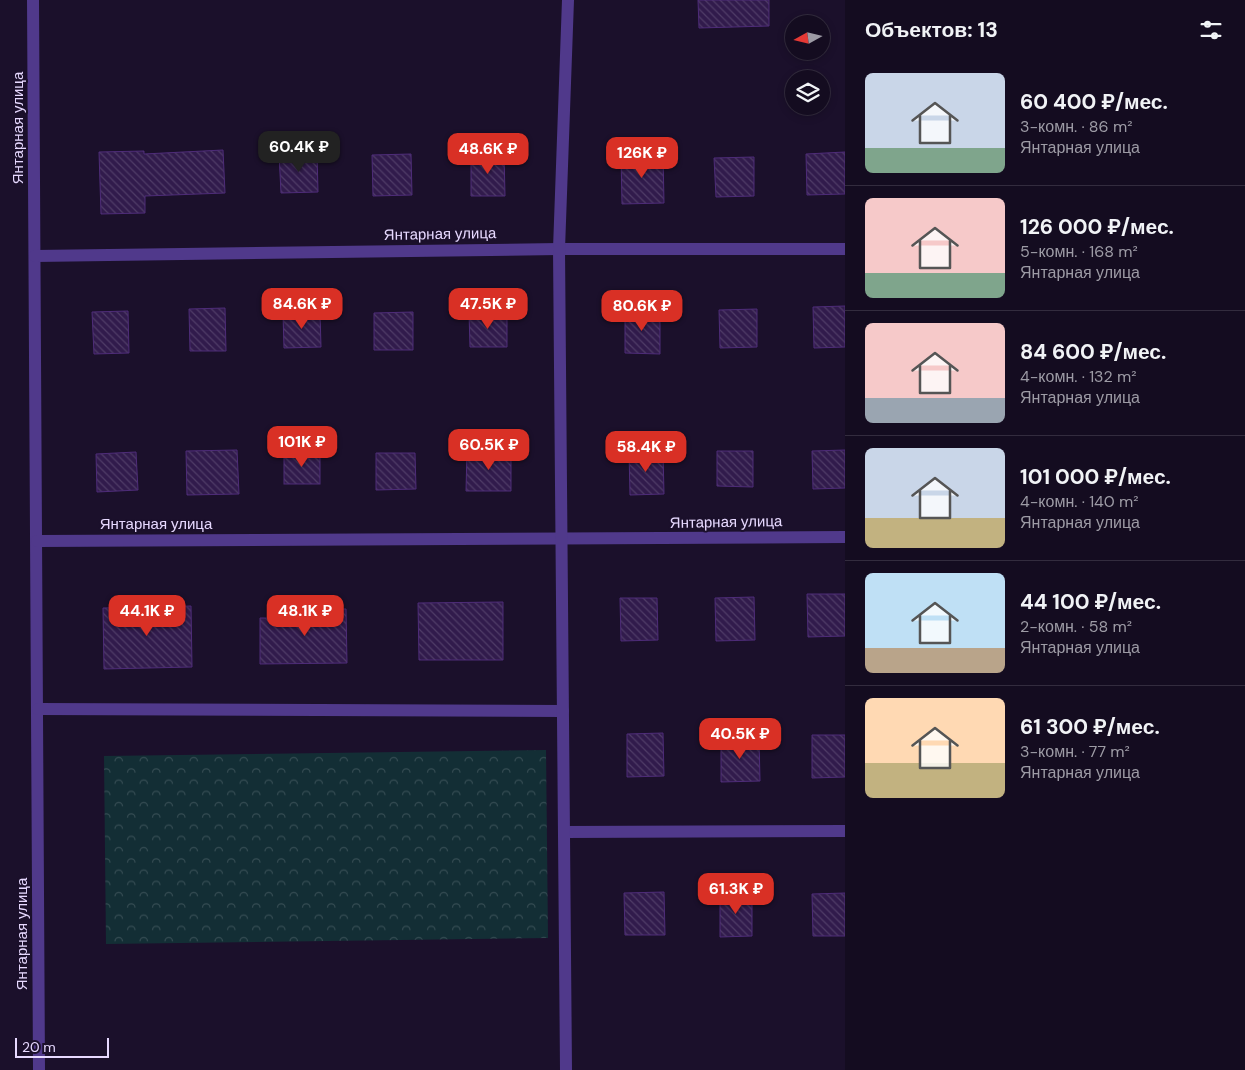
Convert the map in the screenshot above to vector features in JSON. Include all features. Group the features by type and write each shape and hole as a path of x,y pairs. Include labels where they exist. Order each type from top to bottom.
{"street":[{"name":"Янтарная улица","path":"33,0 38,709 38,1070"},
{"path":"566,1070 559,249 568,0"},
{"name":"Янтарная улица","path":"35,256 559,249 845,249"},
{"name":"Янтарная улица","path":"37,541 561,540 845,537"},
{"path":"38,709 563,711"},
{"path":"564,832 845,831"}],"green space":[{"path":"546,750 548,938 106,944 104,756"}],"building":[{"path":"698,0 769,0 769,26 699,28"},
{"path":"223,150 225,193 145,196 145,213 101,214 99,152 144,151 144,154"},
{"path":"845,152 845,194 807,195 806,154"},
{"path":"317,153 318,192 281,193 279,154"},
{"path":"504,153 505,196 471,196 471,154"},
{"path":"411,154 412,195 373,196 372,155"},
{"path":"663,154 664,203 622,204 621,155"},
{"path":"754,157 754,196 716,197 714,158"},
{"path":"845,306 845,347 814,348 813,307"},
{"path":"225,308 226,351 190,351 189,309"},
{"path":"757,309 757,347 720,348 719,310"},
{"path":"128,311 129,353 94,354 92,312"},
{"path":"625,311 660,312 660,354 625,353"},
{"path":"413,312 413,350 374,350 374,313"},
{"path":"507,312 507,347 470,347 469,313"},
{"path":"320,313 321,347 284,348 283,314"},
{"path":"237,450 239,494 187,495 186,451"},
{"path":"467,450 511,450 511,491 466,491"},
{"path":"845,450 845,488 813,489 812,451"},
{"path":"284,451 320,451 320,484 284,484"},
{"path":"717,451 753,451 753,487 717,486"},
{"path":"136,452 138,490 97,492 96,454"},
{"path":"629,452 663,452 664,494 630,495"},
{"path":"376,453 415,453 416,489 376,490"},
{"path":"807,594 845,594 845,636 808,637"},
{"path":"754,597 755,640 716,641 715,598"},
{"path":"620,598 657,598 658,640 621,641"},
{"path":"503,602 503,660 419,660 418,603"},
{"path":"191,606 192,667 104,669 103,608"},
{"path":"284,609 346,609 347,663 260,664 260,618 284,618"},
{"path":"663,733 664,776 627,777 627,734"},
{"path":"812,735 845,735 845,777 812,778"},
{"path":"759,738 760,781 721,782 721,739"},
{"path":"664,892 665,935 625,935 624,893"},
{"path":"845,893 845,936 813,936 812,894"},
{"path":"720,894 752,894 752,936 720,937"}]}
